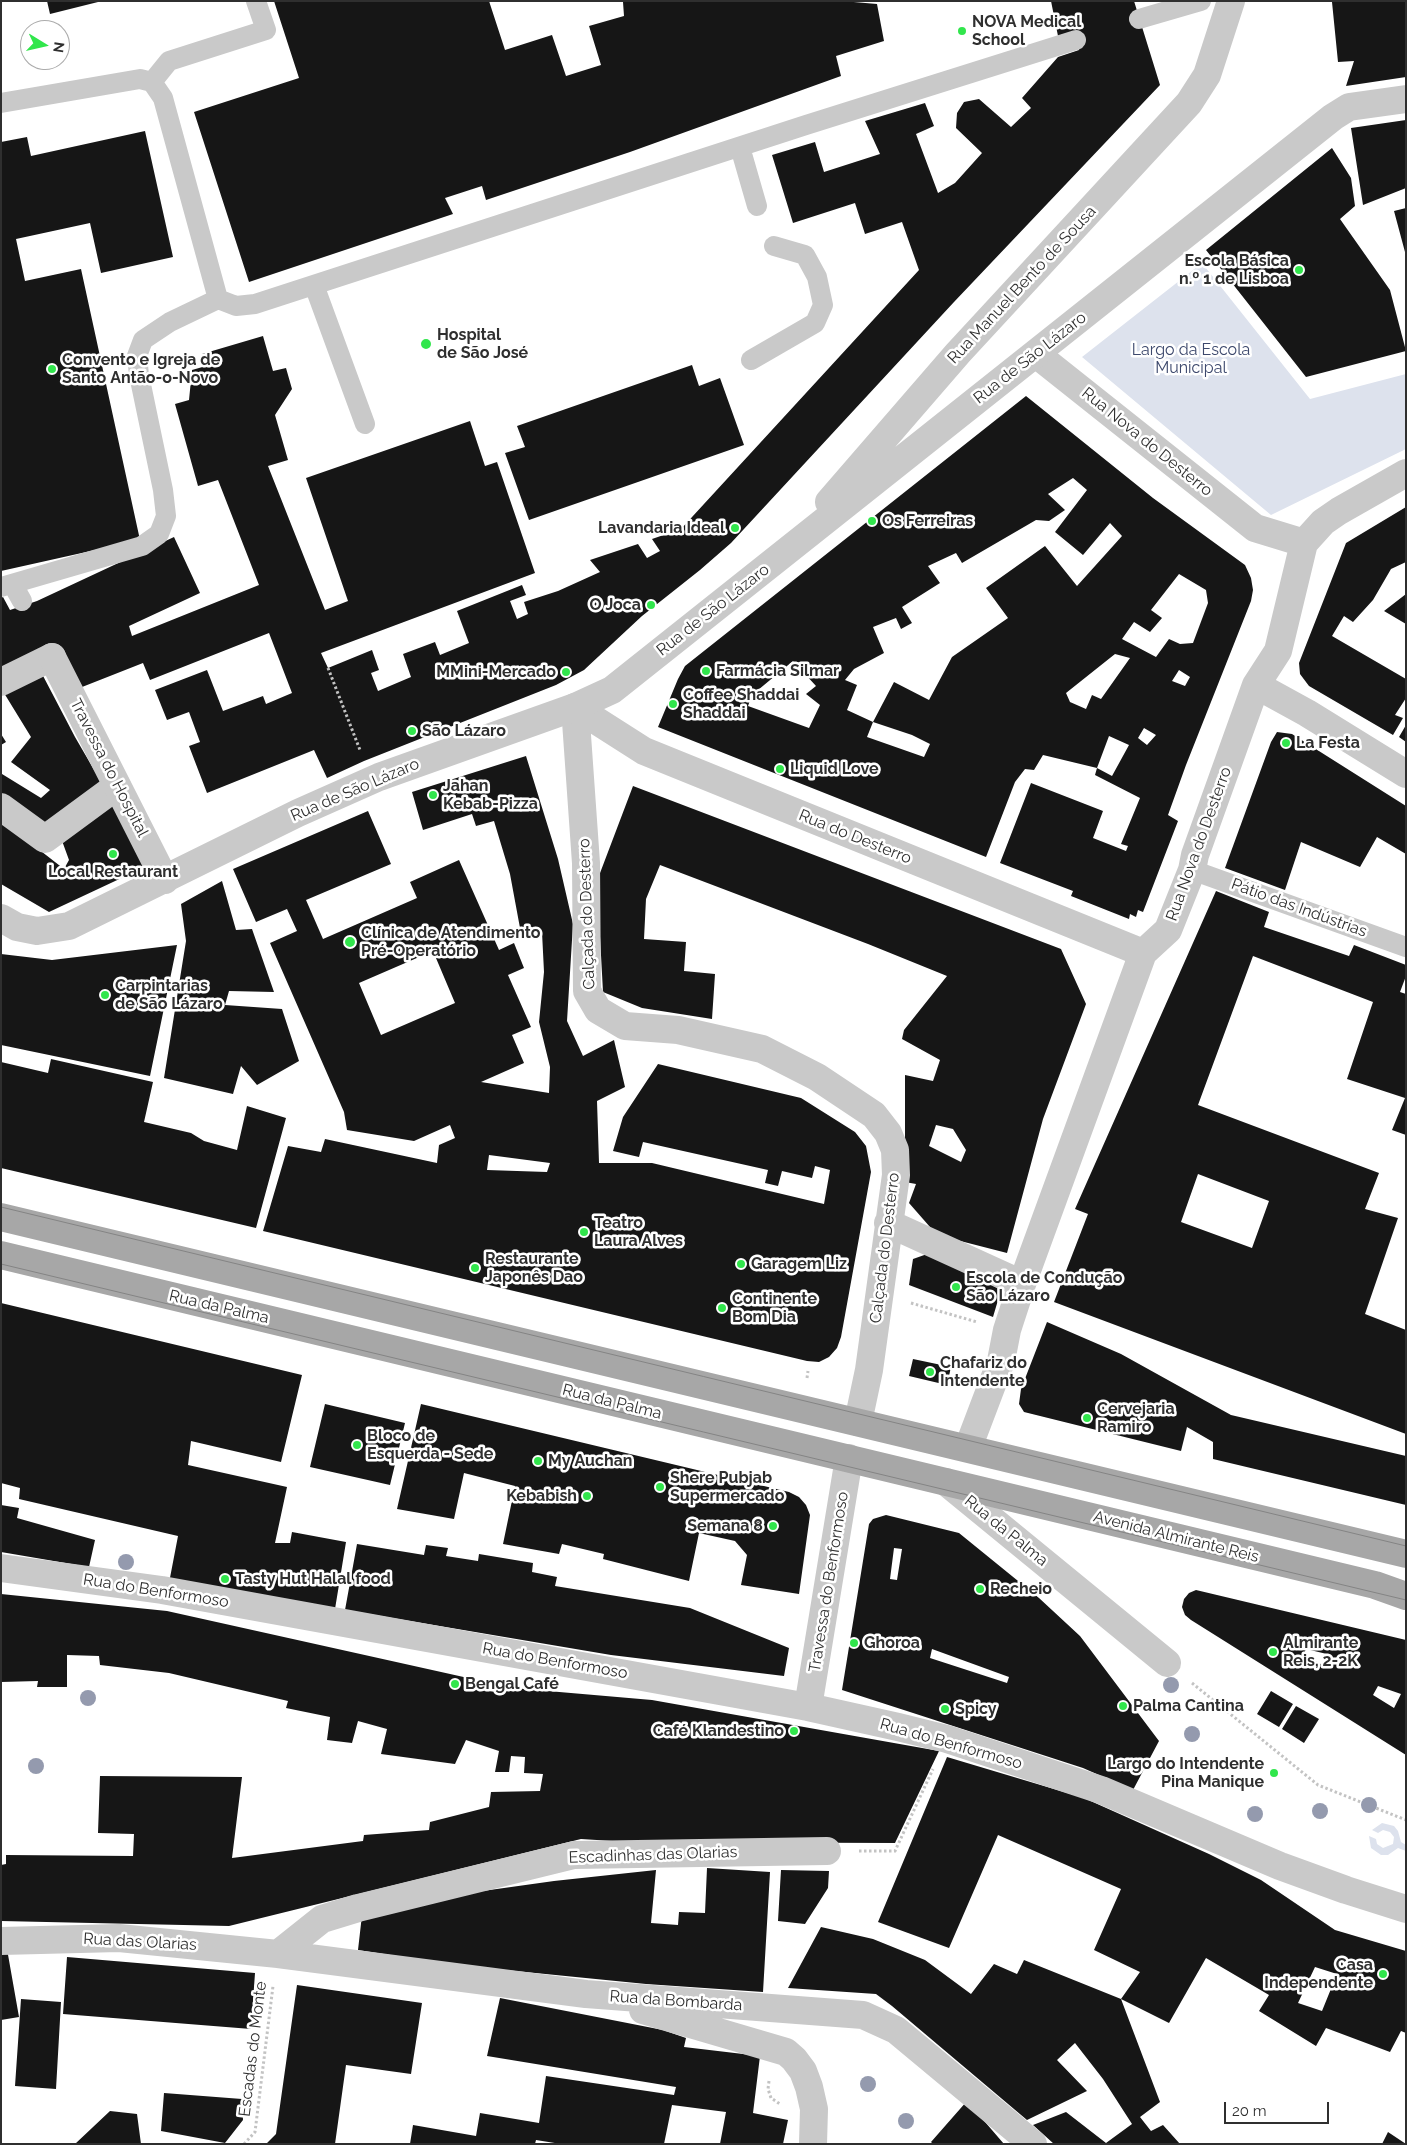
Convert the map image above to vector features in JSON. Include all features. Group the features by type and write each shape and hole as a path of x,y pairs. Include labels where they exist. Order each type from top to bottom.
{"main road":[{"path":"1,1217 1406,1554"},
{"name":"Rua da Palma","path":"1,1255 946,1482"},
{"path":"849,1458 858,1422"},
{"name":"Avenida Almirante Reis","path":"946,1482 1375,1585 1406,1596"}],"street":[{"name":"Rua Manuel Bento de Sousa","path":"784,553 958,353 1189,103 1207,75 1231,1"},
{"name":"Rua de São Lázaro","path":"1,918 26,929 37,931 60,928 81,921 298,813 372,780 575,707 612,690 1333,117 1349,107 1406,98"},
{"name":"Rua Nova do Desterro","path":"968,1448 1000,1361 1007,1330 1022,1284 1142,953 1168,930 1192,870 1195,855 1256,685 1278,651 1304,543 1255,528 1036,354"},
{"path":"1304,543 1323,522 1339,510 1406,473"},
{"name":"Travessa do Hospital","path":"1,682 52,657 165,880"},
{"path":"1256,685 1307,713 1406,774"},
{"name":"Rua do Desterro","path":"575,707 644,751 1142,953"},
{"name":"Calçada do Desterro","path":"575,707 586,863 587,992 598,1010 625,1026 678,1030 762,1049 817,1077 874,1115 888,1133 895,1150 896,1174 869,1370 858,1422"},
{"path":"1,807 45,839 118,786"},
{"path":"888,1223 1022,1284"},
{"name":"Travessa do Benformoso","path":"808,1707 849,1458"},
{"name":"Rua da Palma","path":"946,1482 1167,1663"},
{"name":"Rua do Benformoso","path":"1,1568 162,1590 808,1707 947,1739 1101,1790 1280,1866 1406,1909"},
{"name":"Escadinhas das Olarias","path":"278,1954 322,1919 358,1908 574,1855 827,1852"},
{"name":"Rua das Olarias","path":"1,1941 118,1938 278,1954"},
{"name":"Rua da Bombarda","path":"278,1954 586,1994 863,2015 896,2030 1033,2144"},
{"path":"586,1994 786,2052 803,2071 809,2087 814,2109 813,2144"}],"lane":[{"path":"152,82 168,61 266,30 256,1"},
{"path":"1139,19 1201,1"},
{"path":"12,591 142,546 159,534 166,516 163,490 139,376 137,356 143,340 170,322 218,299 236,306 254,304 1076,40"},
{"path":"1,103 140,79 152,82 163,98 218,299"},
{"path":"740,147 757,206"},
{"path":"751,360 815,323 823,305 817,277 804,255 774,246"},
{"path":"314,285 365,424"},
{"name":"Pátio das Indústrias","path":"1192,870 1406,947"}],"path":[{"path":"328,668 372,780"},
{"path":"906,1311 908,1302 979,1322"},
{"path":"1167,1663 1318,1785 1406,1820"},
{"path":"827,1852 895,1851 947,1739"},
{"name":"Escadas do Monte","path":"244,2144 255,2132 278,1954"},
{"path":"769,2080 768,2089 771,2098 783,2106"}],"green space":[{"name":"Largo da Escola Municipal","path":"1202,263 1310,399 1406,374 1406,449 1271,515 1082,357"},
{"path":"1382,1823 1394,1826 1398,1831 1401,1842 1406,1845 1406,1851 1398,1848 1388,1855 1381,1855 1371,1848 1369,1836 1376,1839 1377,1844 1383,1848 1393,1844 1394,1837 1390,1832 1383,1830 1378,1833 1372,1830"}],"building":[{"path":"47,1 98,1 98,2 50,14"},
{"path":"274,1 489,1 505,50 552,35 566,76 601,65 589,26 624,16 623,2 626,1 842,1 877,4 884,41 836,56 841,76 630,152 486,200 482,186 445,198 453,214 249,282 194,112 299,78"},
{"path":"1051,1 1134,1 1160,85 954,302 731,543 642,616 584,670 556,685 364,761 327,778 314,750 207,793 189,746 200,742 189,712 167,720 155,690 207,670 223,711 263,696 266,704 292,693 269,633 150,680 143,663 77,689 59,647 1,676 1,598 3,597 10,610 37,601 174,537 200,593 129,626 132,636 259,585 218,480 198,486 175,404 189,400 192,370 206,366 202,354 263,336 273,371 286,368 292,389 275,415 288,460 268,466 325,610 348,601 306,478 470,421 485,466 497,462 535,573 321,653 328,668 372,650 379,670 371,673 378,691 411,677 403,654 435,642 440,655 469,643 457,611 522,585 526,595 510,601 517,619 528,614 524,602 558,591 600,572 590,560 638,544 647,558 660,551 652,539 681,529 919,270 902,222 865,234 855,203 793,223 772,155 815,142 824,172 880,154 865,121 925,103 934,126 916,134 938,193 955,183 982,153 956,128 957,113 964,102 979,99 1011,127 1031,108 1022,98 1058,57 1079,50 1074,31 1058,36"},
{"path":"1406,1 1406,77 1346,86 1354,61 1338,62 1332,2"},
{"path":"1406,120 1406,188 1363,205 1351,128"},
{"name":"Convento e Igreja de Santo Antão-o-Novo","path":"145,131 173,257 101,273 90,223 16,239 25,281 81,269 140,540 1,571 1,142 27,137 31,156"},
{"name":"Escola Básica n.º 1 de Lisboa","path":"1332,148 1351,178 1355,206 1340,219 1390,290 1406,351 1306,377 1206,250"},
{"path":"1406,208 1406,252 1405,252 1394,211"},
{"path":"692,365 699,386 720,378 744,445 529,520 505,453 525,447 517,426"},
{"path":"1026,396 1153,498 1245,565 1251,578 1253,590 1251,601 1168,815 1178,821 1143,912 1138,910 1136,917 1130,914 1129,919 1071,896 1073,891 1000,863 1031,783 1103,811 1093,838 1126,851 1128,846 1121,844 1140,798 1095,775 1097,768 1043,755 1034,770 1025,769 1015,782 986,857 658,727 685,666","holes":["1073,478 1087,490 1055,532 1083,555 1110,523 1122,536 1077,586 1045,546 986,588 1008,618 952,657 929,700 894,682 873,722 847,710 857,685 845,680 854,669 884,653 873,627 896,618 901,629 912,623 902,607 940,583 928,566 956,553 962,563 1036,520 1049,521 1065,510 1048,494","1179,574 1206,590 1208,603 1193,643 1180,644 1169,639 1156,657 1122,639 1134,622 1150,632 1162,618 1151,610","1115,654 1130,658 1101,699 1092,695 1086,709 1070,702 1066,693","793,661 816,686 806,694 820,705 809,728 748,706 752,695","1179,670 1190,677 1185,686 1172,681","873,722 912,735 930,744 924,757 867,737","1144,728 1156,735 1147,745 1138,738","1109,736 1129,745 1112,776 1097,768"]},
{"path":"1406,507 1406,562 1391,569 1373,600 1353,622 1344,616 1332,636 1406,679 1406,698 1395,715 1403,718 1393,735 1309,686 1300,674 1299,663 1346,543"},
{"path":"1406,594 1406,624 1384,611"},
{"path":"41,672 104,787 46,829 1,797 2,774 41,798 50,790 11,762 31,737 4,693"},
{"path":"1406,725 1406,742 1399,737"},
{"path":"1277,732 1292,734 1406,806 1406,854 1377,837 1360,867 1301,842 1285,890 1225,868 1271,742"},
{"path":"1,734 6,742 1,745"},
{"path":"526,756 558,859 573,924 567,1021 583,1056 614,1040 625,1087 597,1101 599,1163 652,1163 824,1204 830,1170 815,1166 812,1178 782,1171 778,1186 765,1183 768,1170 643,1142 639,1157 613,1151 623,1117 658,1064 801,1098 855,1132 866,1146 871,1172 841,1337 837,1348 829,1357 819,1362 807,1361 263,1231 288,1146 321,1152 325,1139 437,1163 439,1145 455,1138 450,1125 414,1141 347,1130 344,1112 270,943 297,931 287,909 256,922 233,869 368,811 391,864 306,900 323,939 417,898 410,882 459,860 499,950 514,943 524,968 508,975 531,1027 512,1035 524,1063 481,1082 549,1093 550,1067 539,1022 544,972 542,932 520,928 510,874 494,821 476,826 472,814 423,830 412,792","holes":["433,951 455,1003 381,1035 359,983","489,1155 550,1163 547,1172 487,1170"]},
{"path":"633,786 1061,949 1086,1004 1043,1119 1007,1253 937,1235 909,1203 916,1184 905,1182 905,1075 933,1081 940,1060 902,1039 904,1030 947,976 660,865 646,899 644,939 686,942 684,971 715,974 712,1019 642,1008 603,992 597,881","holes":["936,1125 953,1129 966,1150 961,1162 929,1146"]},
{"path":"113,804 145,867 49,912 1,884 1,820 64,869 69,860 61,838"},
{"path":"222,881 236,930 252,929 274,992 229,991 225,1005 282,1009 299,1061 257,1085 241,1066 233,1094 164,1078 186,941 181,904"},
{"path":"1216,891 1269,912 1264,927 1349,956 1354,945 1406,965 1406,976 1400,992 1406,994 1406,1135 1392,1130 1405,1098 1347,1079 1373,1002 1253,956 1198,1105 1379,1173 1365,1209 1398,1218 1365,1314 1406,1330 1406,1434 1054,1302 1088,1214 1075,1209","holes":["1198,1174 1269,1201 1252,1248 1181,1222"]},
{"name":"Carpintarias de São Lázaro","path":"177,945 150,1076 1,1045 1,954 52,960"},
{"path":"51,1059 153,1082 144,1122 191,1133 204,1141 237,1150 247,1106 286,1118 256,1228 1,1168 1,1062 48,1073"},
{"name":"Escola de Condução São Lázaro","path":"930,1253 1001,1290 993,1317 909,1285 913,1259"},
{"path":"1,1303 302,1375 281,1462 191,1441 188,1465 287,1487 275,1543 290,1543 292,1532 346,1542 335,1609 169,1583 178,1536 19,1499 20,1488 1,1483"},
{"path":"1047,1322 1121,1354 1231,1415 1406,1456 1406,1505 1213,1459 1213,1442 1187,1427 1181,1451 1024,1412 1019,1404 1021,1389"},
{"name":"Chafariz do Intendente","path":"913,1359 951,1367 947,1385 909,1376"},
{"name":"Bloco de Esquerda - Sede","path":"325,1404 405,1423 390,1485 310,1467"},
{"path":"421,1404 789,1492 799,1497 806,1505 810,1515 799,1594 741,1585 747,1555 735,1541 699,1533 689,1581 603,1559 604,1554 562,1544 559,1554 503,1544 515,1486 464,1473 454,1519 397,1509"},
{"path":"1,1505 19,1508 17,1518 95,1540 89,1567 1,1552"},
{"path":"886,1515 959,1533 1039,1598 1080,1636 1159,1741 1133,1790 1083,1768 842,1690 869,1524 873,1519","holes":["894,1548 902,1549 897,1580 890,1579","932,1649 1009,1677 1007,1683 930,1658"]},
{"path":"357,1544 424,1555 426,1545 448,1548 446,1556 478,1561 479,1554 533,1563 532,1572 557,1577 555,1586 690,1608 789,1648 784,1676 611,1655 345,1610"},
{"name":"Almirante Reis, 2-2K","path":"1196,1590 1406,1640 1406,1755 1191,1620 1185,1615 1182,1607 1184,1599 1189,1593","holes":["1306,1649 1331,1655 1324,1666 1304,1654","1378,1686 1401,1694 1394,1708 1373,1695"]},
{"path":"1,1594 167,1611 513,1688 652,1700 939,1751 895,1843 628,1842 581,1839 229,1926 1,1921 1,1865 6,1864 6,1855 133,1856 134,1834 98,1833 100,1776 242,1777 232,1858 363,1841 364,1835 429,1830 430,1822 489,1807 491,1792 540,1791 543,1774 524,1773 525,1757 511,1756 509,1772 495,1772 499,1751 466,1740 455,1764 381,1754 387,1729 358,1721 352,1743 327,1740 330,1717 286,1708 288,1701 169,1673 100,1665 99,1656 67,1655 67,1687 37,1687 38,1681 1,1682"},
{"path":"1271,1691 1293,1704 1279,1727 1257,1714"},
{"path":"1296,1706 1319,1719 1304,1743 1282,1729"},
{"path":"947,1757 1075,1794 1209,1854 1261,1880 1335,1930 1406,1951 1406,2033 1401,2031 1390,2052 1326,2028 1316,2046 1259,2011 1269,1995 1206,1958 1169,2023 1121,1999 1140,1972 1094,1950 1121,1889 998,1835 949,1948 878,1922","holes":["1315,1967 1337,1974 1322,2011 1298,2003"]},
{"path":"707,1868 770,1872 763,1992 646,1984 455,1965 358,1950 362,1915 454,1895 554,1881 656,1870 651,1923 678,1925 679,1912 705,1913"},
{"path":"781,1870 829,1871 828,1888 805,1924 778,1921"},
{"path":"821,1927 873,1939 925,1960 971,1994 994,1964 1017,1974 1024,1960 1121,1999 1160,2102 1140,2117 1151,2131 1163,2125 1180,2144 1054,2144 1033,2125 1066,2112 1106,2143 1132,2124 1103,2079 1075,2043 1057,2060 1087,2091 1027,2120 876,1994 788,1988"},
{"path":"7,1949 19,2017 1,2020 1,1950"},
{"path":"67,1957 255,1973 251,2029 63,2014"},
{"path":"297,1985 422,2003 411,2074 346,2065 335,2144 266,2144 276,2134"},
{"path":"500,1998 663,2030 686,2038 684,2047 760,2056 753,2113 788,2120 783,2144 720,2144 726,2112 672,2105 664,2144 561,2144 536,2140 535,2144 410,2144 413,2125 476,2136 480,2113 539,2123 546,2076 674,2095 676,2087 487,2056"},
{"path":"21,1999 61,2002 56,2089 15,2086"},
{"path":"164,2093 242,2099 243,2120 225,2143 161,2131"},
{"path":"967,2101 1004,2144 933,2144 931,2142"},
{"path":"110,2111 137,2114 141,2144 75,2144"},
{"path":"1388,2132 1406,2144 1382,2144"}],"tram line":[{"path":"1,1207 1406,1546"},
{"path":"1,1264 1406,1600"}],"place":[{"name":"NOVA Medical School","path":"962,31"},
{"name":"Escola Básica n.º 1 de Lisboa","path":"1299,270"},
{"name":"Hospital de São José","path":"426,344"},
{"name":"Convento e Igreja de Santo Antão-o-Novo","path":"52,369"},
{"name":"Os Ferreiras","path":"872,521"},
{"name":"Lavandaria Ideal","path":"735,528"},
{"name":"O Joca","path":"651,605"},
{"name":"Farmácia Silmar","path":"706,671"},
{"name":"MMini-Mercado","path":"566,672"},
{"name":"Coffee Shaddai Shaddai","path":"673,704"},
{"name":"São Lázaro","path":"412,731"},
{"name":"La Festa","path":"1286,743"},
{"name":"Liquid Love","path":"780,769"},
{"name":"Jahan Kebab-Pizza","path":"433,795"},
{"name":"Local Restaurant","path":"113,854"},
{"name":"Clínica de Atendimento Pré-Operatório","path":"350,942"},
{"name":"Carpintarias de São Lázaro","path":"105,995"},
{"name":"Teatro Laura Alves","path":"584,1232"},
{"name":"Garagem Liz","path":"741,1264"},
{"name":"Restaurante Japonês Dao","path":"475,1268"},
{"name":"Escola de Condução São Lázaro","path":"956,1287"},
{"name":"Continente Bom Dia","path":"722,1308"},
{"name":"Chafariz do Intendente","path":"930,1372"},
{"name":"Cervejaria Ramiro","path":"1087,1418"},
{"name":"Bloco de Esquerda - Sede","path":"357,1445"},
{"name":"My Auchan","path":"538,1461"},
{"name":"Shere Pubjab Supermercado","path":"660,1487"},
{"name":"Kebabish","path":"587,1496"},
{"name":"Semana 8","path":"773,1526"},
{"name":"Tasty Hut Halal food","path":"225,1579"},
{"name":"Recheio","path":"980,1589"},
{"name":"Ghoroa","path":"854,1643"},
{"name":"Almirante Reis, 2-2K","path":"1273,1652"},
{"name":"Bengal Café","path":"455,1684"},
{"name":"Palma Cantina","path":"1123,1706"},
{"name":"Spicy","path":"945,1709"},
{"name":"Café Klandestino","path":"794,1731"},
{"name":"Largo do Intendente Pina Manique","path":"1274,1773"},
{"name":"Casa Independente","path":"1383,1974"}]}
